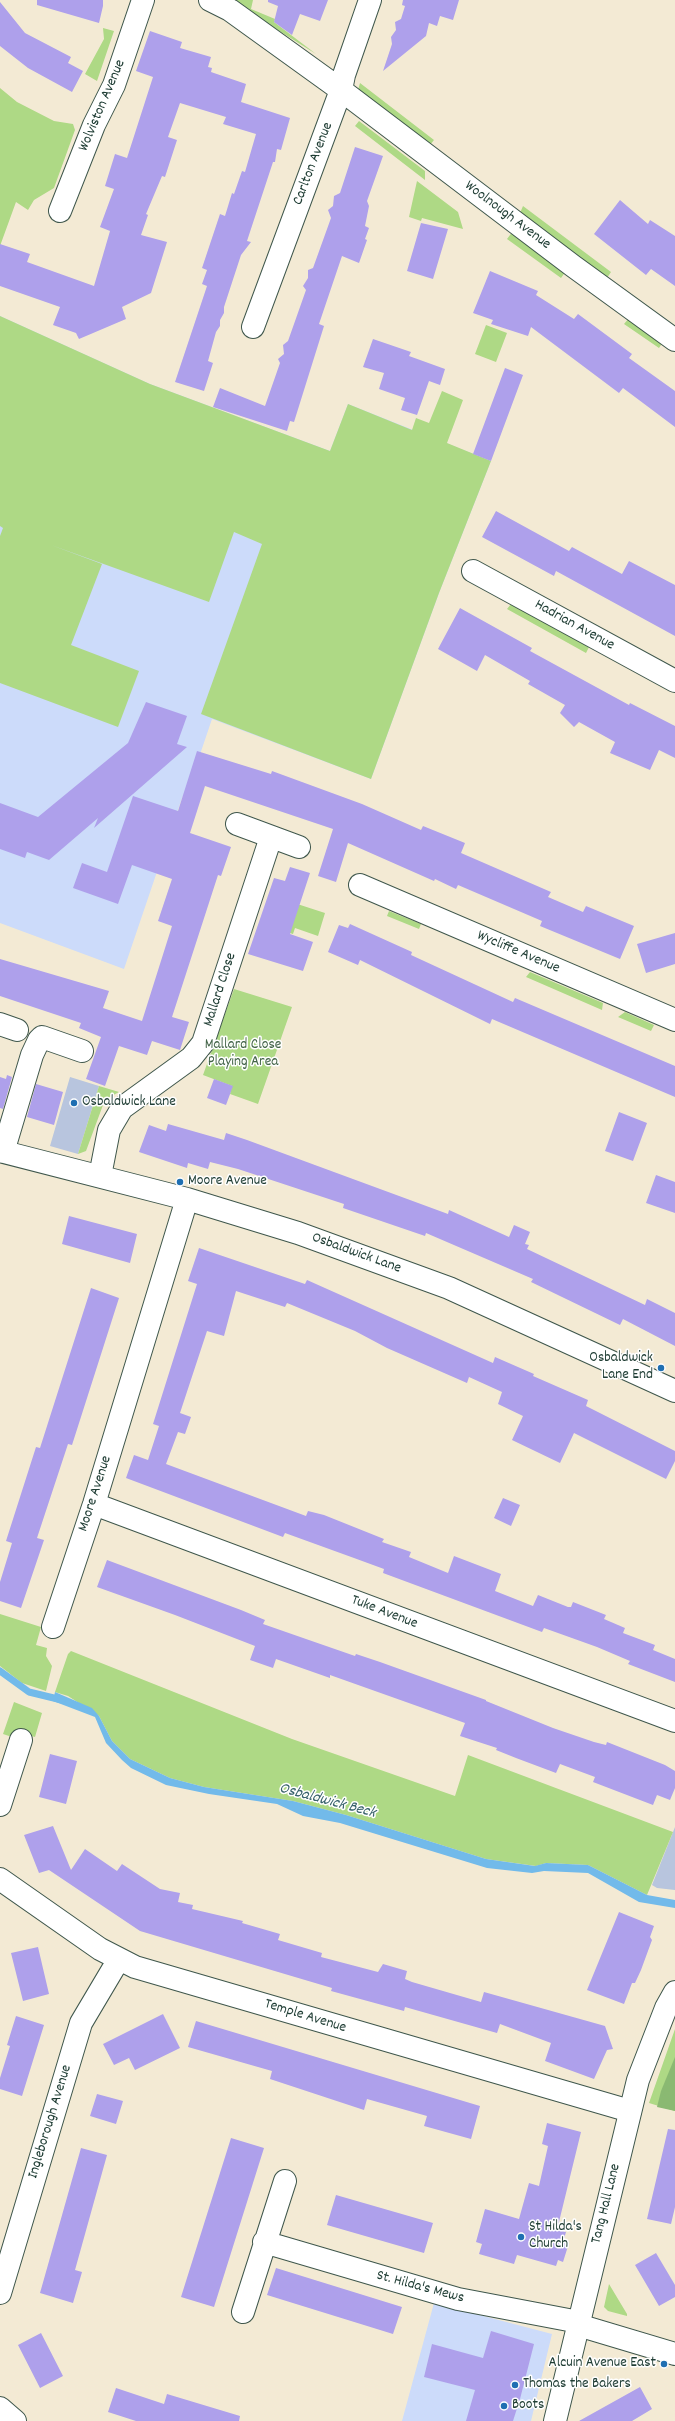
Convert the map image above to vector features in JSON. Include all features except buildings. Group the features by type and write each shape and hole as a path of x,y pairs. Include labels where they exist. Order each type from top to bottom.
{"street":[{"name":"Wolviston Avenue","path":"60,211 94,125 114,85 142,0"},
{"path":"210,0 230,10 341,90"},
{"name":"Carlton Avenue","path":"253,326 341,90 344,75 370,0"},
{"name":"Woolnough Avenue","path":"341,90 573,266 675,340"},
{"name":"Hadrian Avenue","path":"473,570 675,681"},
{"path":"237,824 299,847"},
{"name":"Mallard Close","path":"100,1176 109,1130 122,1108 191,1058 203,1043 272,837"},
{"name":"Wycliffe Avenue","path":"360,885 675,1020"},
{"path":"1,1151 32,1055 39,1040 42,1037 82,1051"},
{"name":"Osbaldwick Lane","path":"1,1151 187,1199 298,1233 448,1288 675,1391"},
{"name":"Moore Avenue","path":"53,1627 94,1504 187,1199"},
{"name":"Tuke Avenue","path":"94,1504 675,1721"},
{"path":"0,1805 22,1740"},
{"name":"Temple Avenue","path":"0,1879 100,1948 135,1967 630,2111"},
{"name":"Ingleborough Avenue","path":"0,2293 81,2023 119,1959"},
{"name":"Tang Hall Lane","path":"555,2421 638,2080 666,2008 675,1992"},
{"path":"243,2312 264,2242 285,2181"},
{"name":"St. Hilda's Mews","path":"264,2242 458,2299 579,2324 675,2354"},
{"path":"0,2408 14,2421"}],"shaded area":[{"path":"0,316 150,384 330,451 348,404 491,461 439,593 371,779 212,719 191,781 182,798 124,969 0,923"},
{"path":"70,1077 99,1086 78,1154 50,1146"},
{"path":"675,1827 675,1890 657,1888 652,1885"},
{"path":"434,2303 552,2334 531,2421 402,2421"}],"green space":[{"path":"225,0 253,0 251,9 275,19 274,22 316,54 257,17"},
{"path":"103,28 114,31 97,81 85,74 104,39"},
{"path":"360,83 434,140 430,145 358,90"},
{"path":"0,88 17,102 54,121 73,124 75,130 54,188 34,200 28,210 16,202 0,246"},
{"path":"359,121 425,171 425,180 355,126"},
{"path":"417,181 458,212 463,229 422,218 421,221 409,217"},
{"path":"523,206 611,272 607,278 520,213"},
{"path":"513,231 566,271 561,278 507,239"},
{"path":"0,316 150,384 330,451 348,404 412,430 416,418 429,423 442,391 463,400 447,443 491,461 439,593 371,779 201,714 262,544 234,532 209,602 51,545 102,564 71,645 139,671 118,727 0,683 0,536 3,528 0,526"},
{"path":"629,318 663,342 659,348 624,324"},
{"path":"486,325 507,333 496,362 475,354"},
{"path":"511,604 589,647 586,653 507,609"},
{"path":"285,900 325,913 318,936 295,928 293,934 277,929"},
{"path":"389,911 421,924 419,929 387,916"},
{"path":"530,972 603,1003 602,1010 526,977"},
{"name":"Mallard Close Playing Area","path":"234,989 292,1007 258,1104 230,1094 232,1086 203,1075"},
{"path":"625,1012 654,1025 651,1031 618,1017"},
{"path":"99,1086 119,1092 108,1098 103,1105 86,1151 78,1154"},
{"path":"0,1614 41,1627 36,1645 47,1648 46,1656 52,1666 46,1691 22,1683 0,1666"},
{"path":"71,1651 292,1739 455,1796 468,1755 673,1832 647,1895 588,1865 546,1863 536,1866 486,1859 346,1815 293,1801 204,1787 170,1778 130,1759 112,1741 99,1716 68,1696 55,1692 68,1654"},
{"path":"14,1702 42,1713 35,1737 14,1731 12,1737 3,1734"},
{"path":"675,2029 675,2111 649,2103"},
{"path":"675,2057 675,2111 657,2107 661,2091"},
{"path":"609,2284 627,2316 608,2311 604,2307"}],"water":[{"path":"55,1692 92,1708 99,1716 112,1741 130,1759 170,1778 204,1787 293,1801 346,1815 486,1859 535,1866 546,1863 588,1865 647,1895 675,1900 675,1908 639,1902 588,1873 544,1871 532,1873 487,1868 340,1823 303,1816 277,1804 209,1794 166,1785 131,1768 106,1743 95,1717 53,1701"}],"waterway":[{"name":"Osbaldwick Beck","path":"0,1671 29,1692 62,1700"}],"place":[{"name":"Osbaldwick Lane","path":"74,1103"},
{"name":"Moore Avenue","path":"180,1182"},
{"name":"Osbaldwick Lane End","path":"661,1368"},
{"name":"St Hilda's Church","path":"521,2237"},
{"name":"Alcuin Avenue East","path":"664,2364"},
{"name":"Thomas the Bakers","path":"515,2385"},
{"name":"Boots","path":"504,2406"}]}
